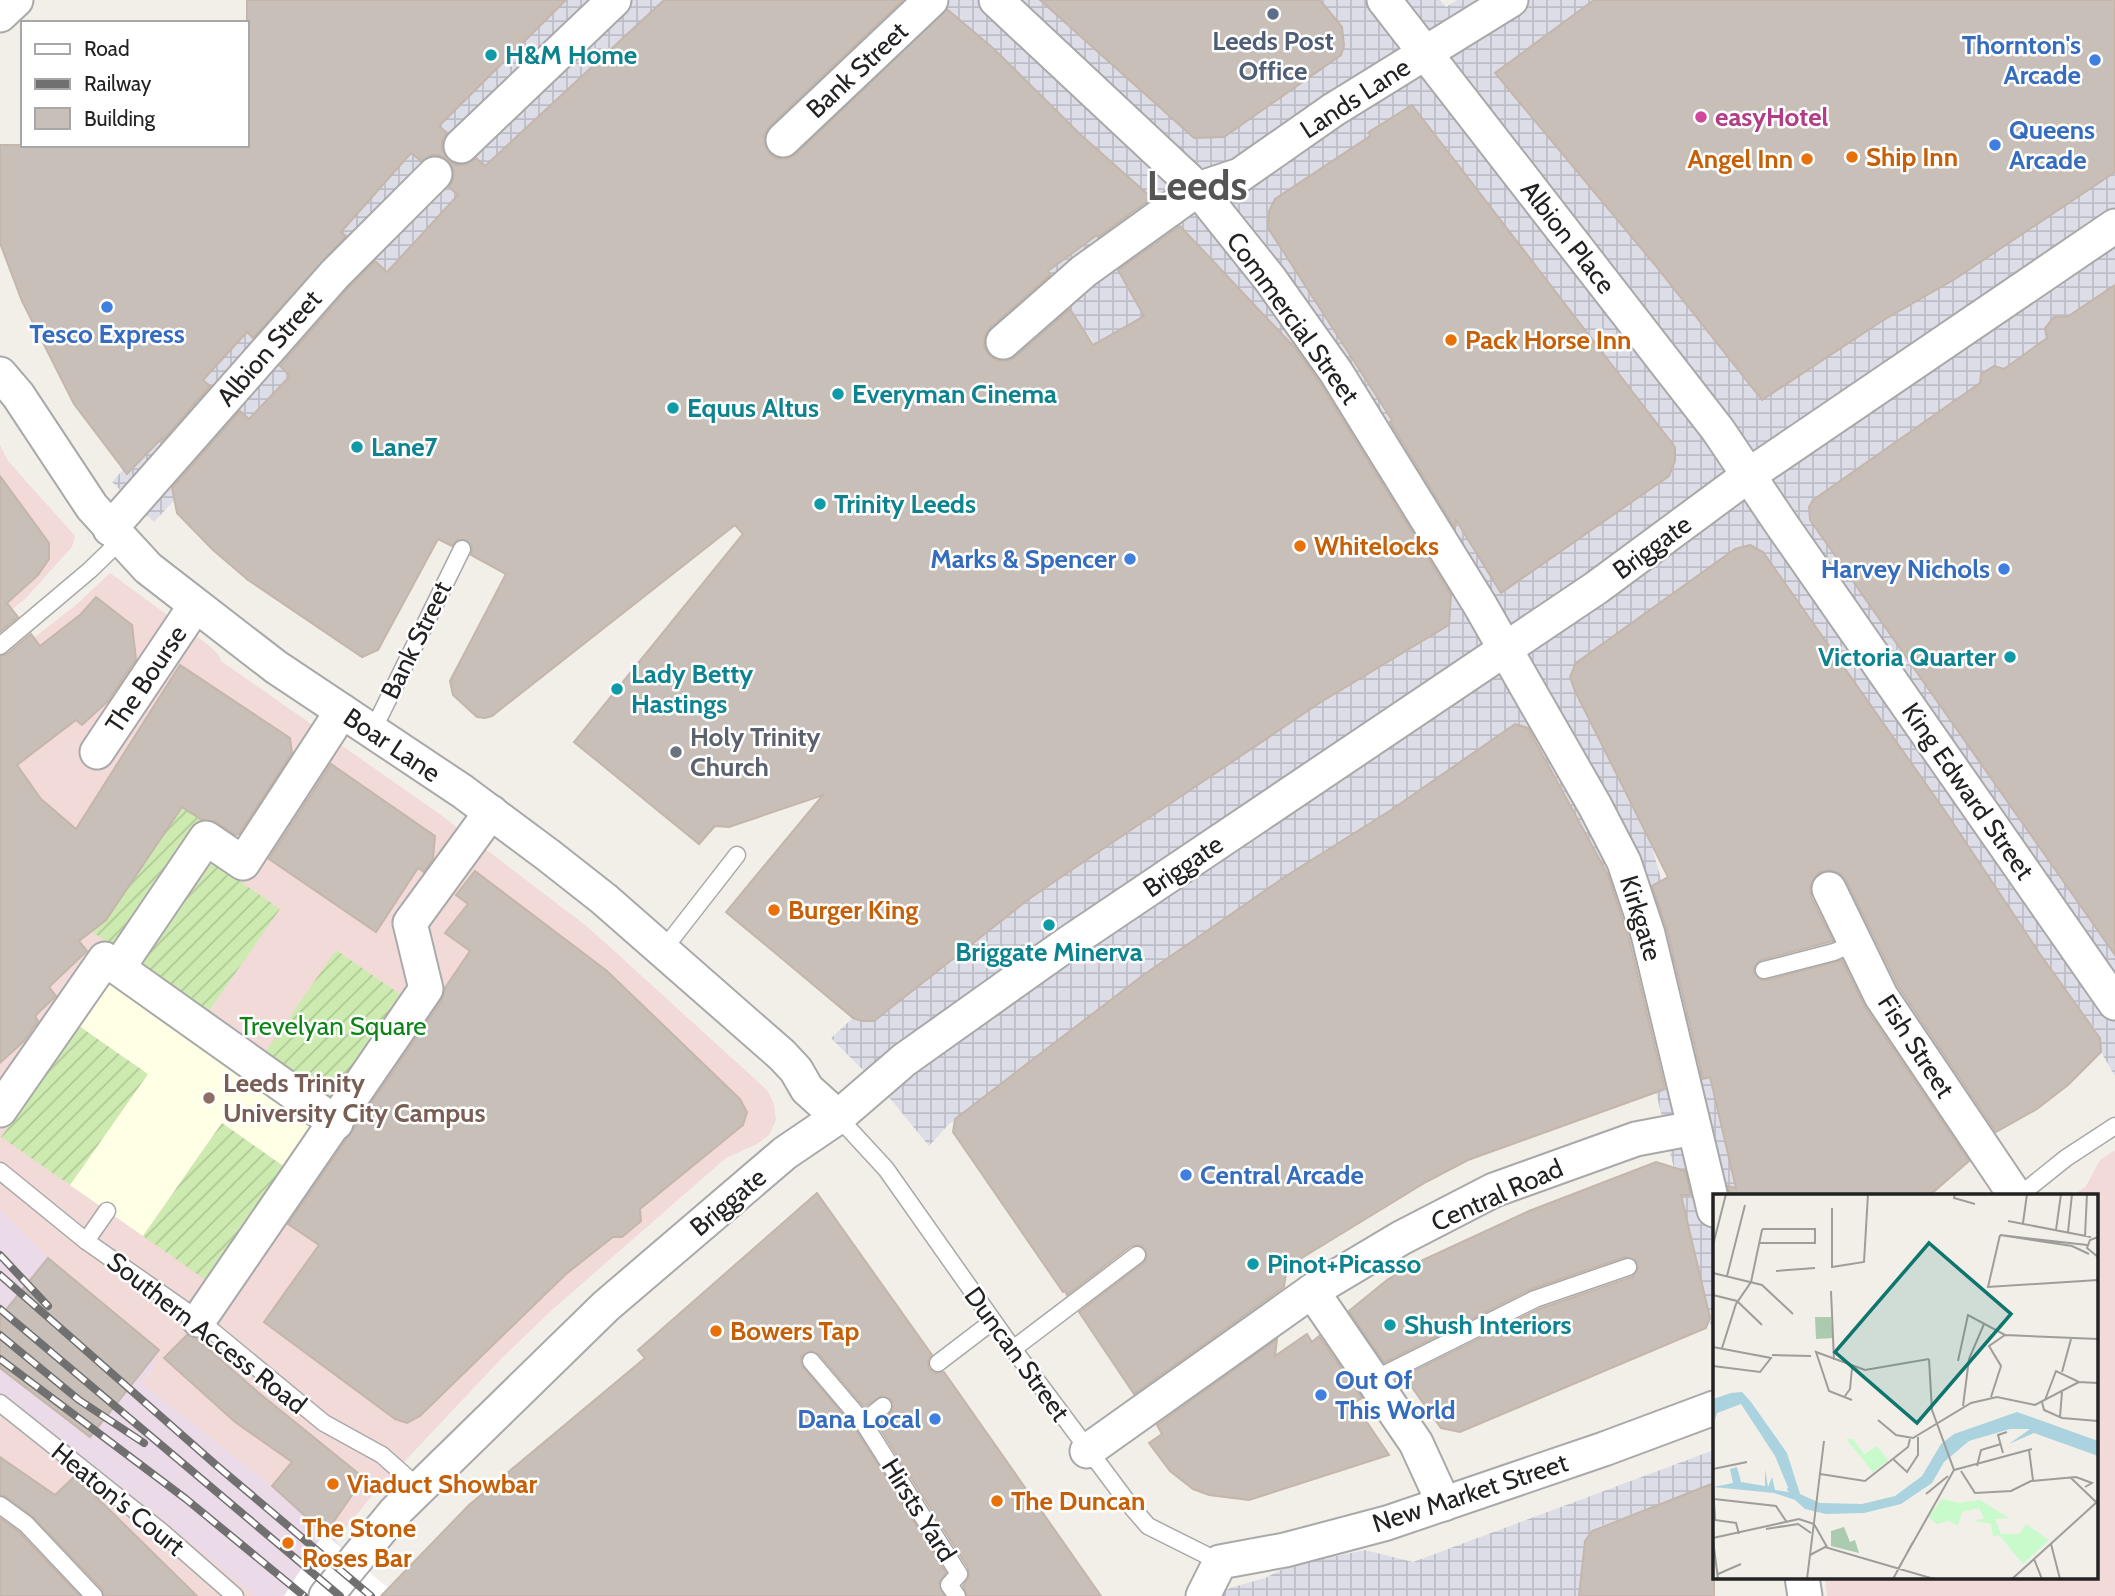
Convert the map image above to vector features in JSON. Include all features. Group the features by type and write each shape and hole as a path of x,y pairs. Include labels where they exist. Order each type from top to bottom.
{"street":[{"path":"0,15 16,0"},
{"path":"461,146 614,0"},
{"name":"Bank Street","path":"783,140 931,0"},
{"name":"Commercial Street","path":"996,0 1198,189 1270,279 1336,372 1506,650"},
{"name":"Albion Place","path":"1384,0 1718,430 1749,475"},
{"name":"Lands Lane","path":"1003,342 1084,271 1198,189 1240,175 1333,110 1511,0"},
{"name":"Albion Street","path":"115,534 335,274 435,174"},
{"name":"Briggate","path":"326,1596 378,1532 419,1488 606,1306 785,1153 838,1117 904,1060 1067,944 1506,650 1606,581 1749,475 2115,226"},
{"name":"Boar Lane","path":"0,347 9,384 81,492 115,534 148,568 276,667 491,812 604,899 796,1070 807,1089 838,1117"},
{"name":"King Edward Street","path":"1749,475 2115,1003"},
{"name":"The Bourse","path":"97,752 195,606"},
{"name":"Kirkgate","path":"1506,650 1624,862 1648,934 1713,1206"},
{"path":"118,968 206,838 243,863 342,711"},
{"path":"199,1320 426,989 410,923 491,812"},
{"name":"Fish Street","path":"1829,889 1881,996 2017,1194"},
{"path":"0,1110 105,959 225,1050 336,1123"},
{"name":"Central Road","path":"1087,1451 1312,1292 1401,1238 1493,1190 1636,1139 1694,1128"},
{"path":"1312,1292 1416,1443 1444,1504"},
{"name":"New Market Street","path":"1220,1562 1285,1550 1387,1523 1604,1449 1713,1408"},
{"path":"1204,1596 1220,1562"},
{"path":"1802,1578 1805,1596"}],"lane":[{"path":"0,646 90,570 115,534"},
{"name":"Bank Street","path":"372,732 462,549"},
{"path":"663,950 737,855"},
{"path":"1763,970 1855,943"},
{"name":"Duncan Street","path":"838,1117 886,1169 1087,1451 1148,1526 1220,1562"},
{"path":"2019,1194 2066,1158 2115,1126"},
{"name":"Southern Access Road","path":"0,1171 86,1241 199,1320 324,1423 382,1455 419,1488"},
{"path":"86,1241 107,1211"},
{"path":"1013,1349 1136,1255"},
{"path":"1373,1380 1535,1299 1628,1267"},
{"path":"938,1363 993,1321"},
{"name":"Hirsts Yard","path":"811,1360 863,1422 960,1574 949,1585 957,1596"},
{"name":"Heaton's Court","path":"0,1403 162,1532 235,1596"},
{"path":"863,1422 883,1406"},
{"path":"0,1505 26,1524 93,1596"}],"shaded area":[{"path":"566,0 664,0 472,180 154,522 112,482 224,357 303,275 421,142"},
{"path":"908,0 1040,0 1194,138 1224,137 1340,55 1342,27 1320,0 1440,0 1446,7 1457,0 1594,0 1496,73 1655,265 1762,400 1880,322 1956,278 2115,172 2115,285 2067,317 2054,317 2047,338 2004,369 1994,366 1981,374 1980,383 1813,499 1809,507 2003,796 2021,794 2033,812 2024,826 2115,955 2115,1076 2101,1052 2100,1036 2040,954 1946,813 1735,549 1576,663 1571,673 1575,692 1650,840 1676,932 1738,1194 1713,1194 1713,1335 1656,1092 1670,1088 1631,934 1610,879 1530,729 1515,724 1391,810 1286,876 1142,976 948,1125 929,1146 884,1091 831,1038 853,1018 874,1021 1034,896 1288,721 1445,628 1449,625 1450,612 1304,379 1254,305 1182,228 1168,233 1118,270 1145,317 1095,344 1075,317 1015,355 985,323 1006,310 1056,265 1149,196 1082,136 994,49 950,11 937,18 875,73 796,154 771,125","holes":["1412,105 1675,447 1675,461 1669,476 1505,589 1498,588 1427,476 1369,377 1268,229 1269,211 1275,199 1379,154 1369,132"]},
{"path":"0,445 8,461 75,536 72,547 25,599 0,619"},
{"path":"110,573 207,644 219,655 221,661 441,815 589,928 767,1090 774,1104 776,1120 769,1135 757,1144 726,1158 553,1309 502,1358 370,1498 291,1596 0,1596 0,664 76,605"},
{"name":"Leeds Trinity University City Campus","path":"114,976 319,1121 286,1168 222,1123 143,1236 70,1185 147,1075 79,1026"},
{"path":"2115,1150 2115,1596 1827,1596 1825,1578 2098,1578 2098,1194 2075,1194 2086,1186 2100,1160"},
{"path":"0,1209 48,1258 159,1350 153,1368 141,1383 272,1486 398,1596 255,1596 171,1526 0,1392"},
{"path":"1713,1450 1713,1483 1596,1528 1587,1536 1579,1596 1216,1596 1289,1566 1365,1550 1413,1562"}],"green space":[{"path":"182,807 202,820 116,948 91,931"},
{"name":"Trevelyan Square","path":"212,862 280,909 206,1015 139,969"},
{"name":"Trevelyan Square","path":"336,950 404,997 330,1103 262,1057"},
{"path":"79,1026 148,1074 70,1185 1,1137"},
{"path":"222,1123 286,1168 207,1281 143,1236"}],"pier":[{"path":"324,1533 398,1596 284,1596"}],"building":[{"path":"247,0 566,0 439,126 447,133 442,141 442,150 448,160 439,155 431,155 421,161 411,153 341,232 346,236 253,338 247,332 203,380 210,386 163,440 162,438 127,474 74,404 22,301 0,243 0,145 248,147"},
{"name":"Trinity Leeds","path":"664,0 903,0 769,127 764,135 765,145 770,154 778,159 796,154 947,9 994,49 1082,136 1152,198 1048,271 1050,275 990,328 985,336 984,346 988,354 997,360 1007,361 1015,357 1070,309 1093,345 1144,316 1118,270 1180,226 1295,348 1320,383 1451,595 1449,625 1321,702 1029,899 874,1021 853,1018 726,912 823,795 729,827 715,826 699,844 574,742 743,534 735,525 492,716 485,718 477,717 453,695 450,681 506,574 471,555 472,548 467,540 457,540 452,546 438,539 378,650 362,657 248,580 213,550 177,513 172,488 240,411 249,419 290,376 280,366 349,287 375,261 387,272 458,195 449,187 454,170 448,160 456,165 465,165 476,158 485,166"},
{"path":"1040,0 1320,0 1342,27 1344,46 1341,55 1224,137 1194,138"},
{"path":"1594,0 2115,0 2115,172 1955,279 1882,321 1762,400 1655,265 1495,73"},
{"path":"1412,105 1675,447 1675,461 1669,476 1501,593 1456,520 1455,528 1390,422 1392,420 1268,228 1269,211 1275,199"},
{"name":"Victoria Quarter","path":"2115,285 2115,955 1810,520 1809,507 1813,500 1980,383 1981,374 1994,366 2004,369 2047,338 2045,328 2054,317 2067,317"},
{"path":"0,476 49,543 49,559 38,575 7,603 18,617 0,632"},
{"path":"1750,545 1763,552 2100,1038 2101,1052 2068,1085 2037,1109 1996,1132 1898,986 1846,880 1839,873 1830,870 1820,872 1810,887 1811,897 1833,941 1761,960 1754,967 1754,973 1761,980 1767,980 1842,960 1865,1007 1969,1161 1931,1194 1730,1194 1728,1186 1736,1188 1710,1077 1703,1079 1667,929 1652,886 1668,877 1570,677 1576,663 1735,549"},
{"path":"96,597 132,625 136,659 108,701 82,725 76,720 17,765 41,799 76,829 180,665 290,738 292,753 239,834 235,835 216,822 202,820 182,807 106,920 79,941 87,951 49,987 56,996 35,1016 38,1021 24,1041 0,1063 0,656 7,654 31,634 40,646 81,614"},
{"path":"1515,724 1528,728 1608,875 1629,939 1665,1089 1468,1160 1426,1182 1287,1267 1284,1287 1134,1394 1079,1312 1143,1263 1147,1258 1146,1249 1140,1245 1131,1246 1067,1295 953,1132 955,1119 1142,976 1286,876 1391,810"},
{"path":"331,764 435,836 433,859 424,872 418,868 376,932 269,859"},
{"path":"475,871 607,971 740,1099 747,1112 743,1125 640,1209 641,1221 622,1237 613,1237 566,1274 420,1416 407,1423 395,1419 264,1322 319,1245 288,1224 442,1000 445,988 470,951 445,933 468,904 456,895"},
{"path":"1656,1162 1685,1171 1691,1195 1681,1195 1710,1318 1706,1328 1460,1432 1441,1428 1404,1376 1539,1309 1632,1277 1638,1268 1635,1260 1625,1257 1532,1289 1384,1363 1349,1311 1387,1280 1408,1267 1529,1211"},
{"path":"817,1193 932,1355 928,1360 929,1369 935,1373 944,1372 1101,1596 967,1596 963,1586 969,1576 968,1568 877,1424 892,1410 892,1400 881,1396 864,1407 819,1354 810,1351 801,1357 803,1367 855,1428 946,1573 939,1583 944,1596 381,1596 469,1505 645,1358 638,1350"},
{"path":"48,1258 159,1350 90,1437 0,1368 0,1317"},
{"path":"1307,1334 1312,1342 1319,1336 1362,1398 1354,1403 1389,1455 1249,1500 1209,1495 1193,1489 1170,1471 1149,1443 1162,1434 1157,1425 1277,1339 1275,1356"},
{"path":"187,1335 197,1339 364,1478 325,1534 272,1486 292,1462 235,1422 164,1358"},
{"path":"0,1457 55,1495 75,1476 197,1596 104,1596 102,1589 33,1517 0,1495"},
{"path":"1713,1483 1714,1596 1579,1596 1585,1541 1592,1531"},
{"path":"0,1518 19,1532 80,1596 0,1596"}],"railway":[{"path":"0,1255 48,1306"},
{"path":"0,1275 216,1465 371,1596"},
{"path":"0,1309 340,1596"},
{"path":"0,1335 79,1400 144,1443"},
{"path":"0,1359 186,1499 304,1596"}],"place":[{"name":"Leeds Post Office","path":"1273,14"},
{"name":"H&M Home","path":"491,55"},
{"name":"Thornton's Arcade","path":"2095,60"},
{"name":"easyHotel","path":"1701,117"},
{"name":"Queens Arcade","path":"1995,145"},
{"name":"Ship Inn","path":"1852,157"},
{"name":"Angel Inn","path":"1807,159"},
{"name":"Tesco Express","path":"107,307"},
{"name":"Pack Horse Inn","path":"1451,340"},
{"name":"Everyman Cinema","path":"838,394"},
{"name":"Equus Altus","path":"673,408"},
{"name":"Lane7","path":"357,447"},
{"name":"Trinity Leeds","path":"820,504"},
{"name":"Whitelocks","path":"1300,546"},
{"name":"Marks & Spencer","path":"1130,559"},
{"name":"Harvey Nichols","path":"2004,569"},
{"name":"Victoria Quarter","path":"2010,657"},
{"name":"Lady Betty Hastings","path":"617,689"},
{"name":"Holy Trinity Church","path":"676,752"},
{"name":"Burger King","path":"774,910"},
{"name":"Briggate Minerva","path":"1049,925"},
{"name":"Leeds Trinity University City Campus","path":"209,1098"},
{"name":"Central Arcade","path":"1186,1175"},
{"name":"Pinot+Picasso","path":"1253,1264"},
{"name":"Shush Interiors","path":"1390,1325"},
{"name":"Bowers Tap","path":"716,1331"},
{"name":"Out Of This World","path":"1321,1395"},
{"name":"Dana Local","path":"935,1419"},
{"name":"Viaduct Showbar","path":"333,1484"},
{"name":"The Duncan","path":"997,1501"},
{"name":"The Stone Roses Bar","path":"288,1543"}],"district":[{"name":"Leeds","path":"1197,185"}]}
